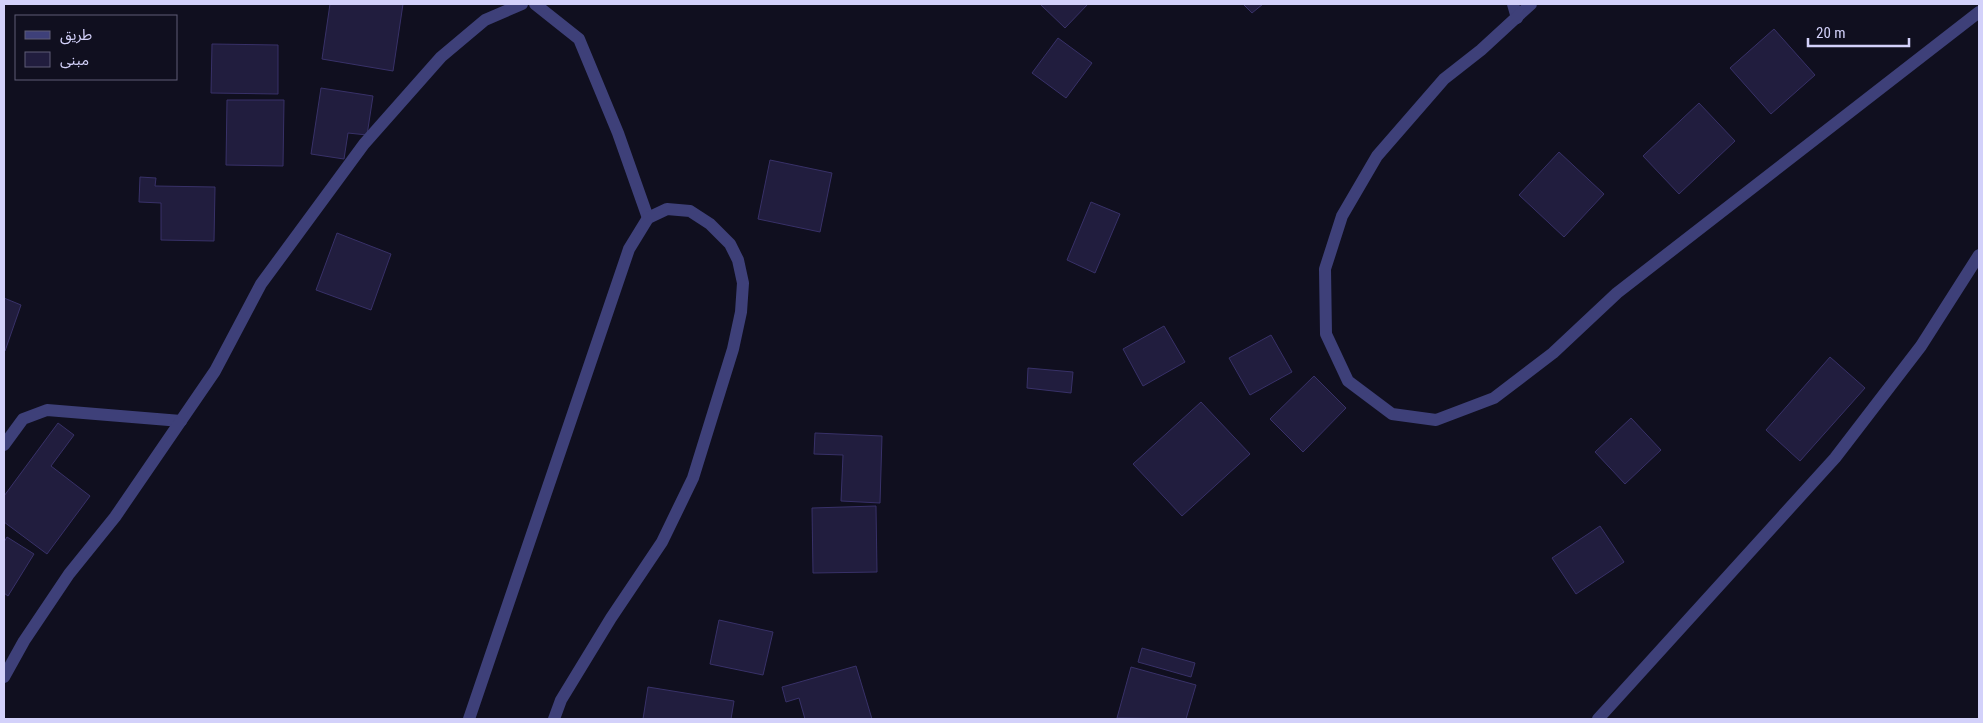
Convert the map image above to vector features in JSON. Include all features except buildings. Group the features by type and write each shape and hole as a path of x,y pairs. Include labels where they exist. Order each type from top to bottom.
{"street":[{"path":"4,676 24,641 64,582 115,517 215,371 260,284 364,144 441,58 485,20 522,4"},
{"path":"535,4 578,39 618,132 648,218"},
{"path":"1513,4 1517,18"},
{"path":"1531,4 1444,79 1376,156 1342,216 1325,269 1326,334 1348,381 1392,414 1436,420 1494,398 1552,353 1618,293 1979,12"},
{"path":"468,719 629,249 648,218 667,209 690,211 710,224 730,244 738,260 743,284 741,312 733,349 693,478 662,542 611,618 561,700 554,719"},
{"path":"1598,719 1834,458 1920,346 1979,255"},
{"path":"4,445 23,419 47,410 181,421"}]}
